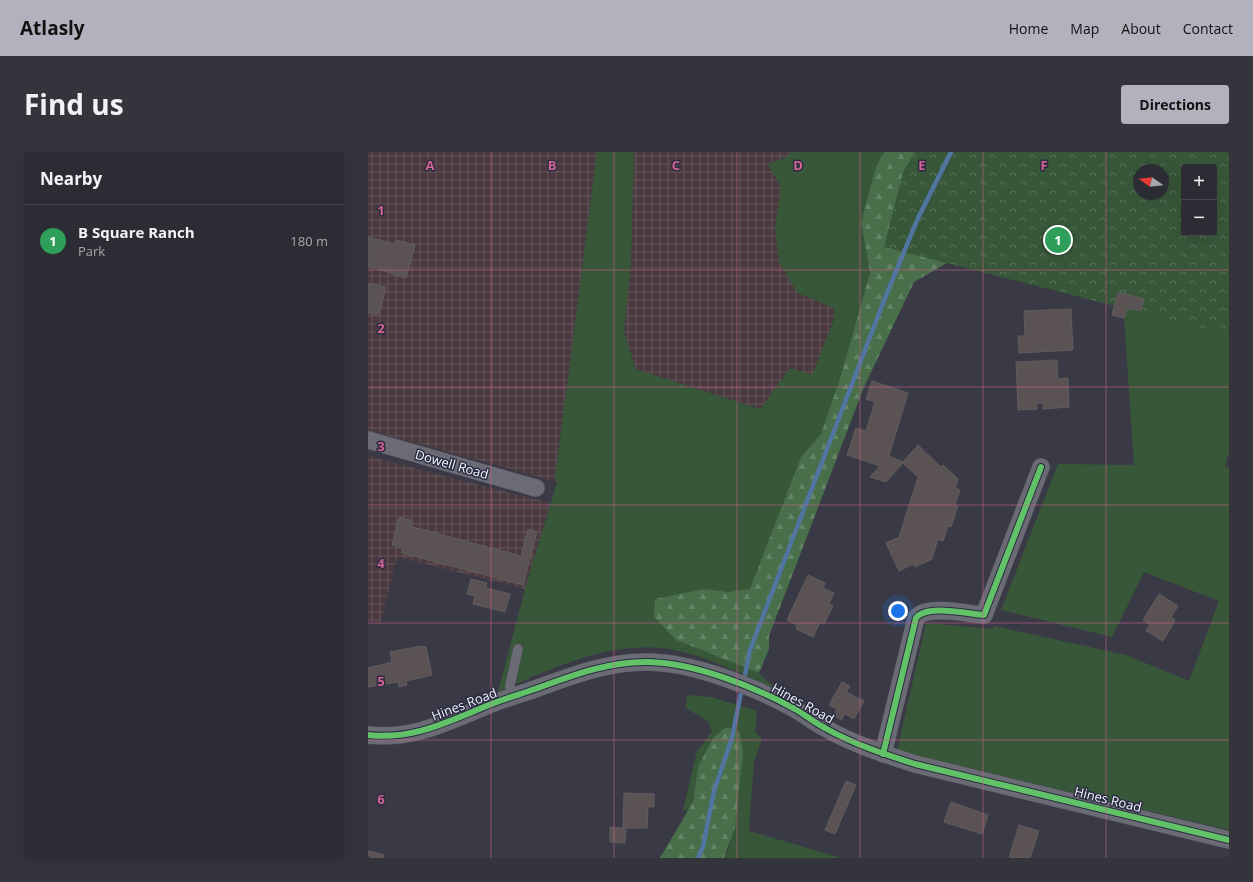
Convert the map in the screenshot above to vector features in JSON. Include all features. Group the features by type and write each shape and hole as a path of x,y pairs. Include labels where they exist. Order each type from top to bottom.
{"street":[{"name":"Dowell Road","path":"368,440 536,488"},
{"path":"883,754 916,618 920,613 933,610 984,615 1041,467"},
{"name":"Hines Road","path":"368,735 392,736 414,734 443,725 584,671 616,665 649,662 684,667 724,678 758,691 796,709 825,728 883,754 915,764 1229,840"}],"lane":[{"path":"511,698 510,685 518,649"}],"shaded area":[{"path":"368,152 597,152 555,477 557,482 368,430"},
{"path":"634,152 790,152 788,157 767,164 781,186 775,230 797,293 834,308 834,319 812,376 790,368 761,409 636,369 624,331 631,265"},
{"path":"368,456 550,503 525,589 397,557 380,624 368,621"}],"green space":[{"path":"597,152 634,152 631,265 624,331 636,369 760,409 790,368 812,375 834,319 834,308 797,293 779,262 775,230 781,186 767,164 788,157 790,152 884,152 876,167 861,222 870,273 841,375 821,434 801,457 750,590 729,592 704,589 676,640 759,673 768,682 780,690 777,691 759,681 691,654 659,648 636,648 612,651 564,664 498,692 525,589 557,482 555,478"},
{"path":"884,152 975,152 966,252 914,282 864,387 769,636 769,649 759,673 676,640 654,617 655,599 704,589 729,592 750,589 801,457 821,434 841,375 870,273 861,222 876,167"},
{"path":"915,152 1229,152 1229,335 884,247 903,172"},
{"path":"1127,308 1229,320 1229,452 1225,467 1229,468 1229,830 897,751 926,623 993,629 994,626 1126,655 1189,681 1219,601 1144,572 1112,637 1001,610 1058,464 1134,465 1124,318"},
{"path":"687,695 711,697 757,711 755,732 762,739 754,761 749,831 842,858 724,858 729,848 743,752 698,767 693,802 688,811 683,810 697,751 712,732 709,722 686,708"},
{"path":"726,727 740,733 743,752 735,827 724,858 660,858 693,802 698,767 713,738"}],"building":[{"path":"368,237 395,244 396,240 415,245 406,278 368,266"},
{"path":"368,283 386,287 379,315 368,313"},
{"path":"1118,292 1144,299 1141,311 1127,308 1124,318 1112,315"},
{"path":"1071,309 1073,350 1019,353 1018,336 1025,336 1024,311"},
{"path":"1057,360 1058,379 1068,378 1069,407 1043,409 1043,403 1037,403 1037,409 1018,410 1016,362"},
{"path":"872,381 908,393 889,456 903,462 918,445 941,467 943,465 958,479 955,488 960,490 955,505 958,506 951,527 948,526 943,541 938,539 932,559 915,567 913,564 899,571 886,543 899,537 918,477 903,463 886,482 870,477 880,466 847,455 856,428 866,431 875,402 866,399"},
{"path":"399,517 410,520 413,527 521,556 528,529 537,532 523,585 402,553 403,548 392,545"},
{"path":"808,575 825,583 823,588 834,593 829,604 833,606 824,624 820,622 813,637 796,629 797,625 787,620"},
{"path":"471,579 487,583 486,588 510,594 505,612 473,604 475,596 467,594"},
{"path":"1159,594 1178,606 1171,617 1175,620 1163,641 1146,631 1150,625 1143,620"},
{"path":"421,646 426,647 432,675 406,681 407,685 399,687 398,682 368,687 368,668 392,662 390,652"},
{"path":"842,682 850,686 846,692 864,701 854,719 845,714 841,720 834,715 837,709 829,705"},
{"path":"846,781 856,785 835,834 825,830"},
{"path":"624,793 654,794 654,807 648,807 647,828 626,828 625,843 610,842 610,827 623,828"},
{"path":"951,802 988,815 982,834 944,822"},
{"path":"1019,825 1039,831 1030,858 1009,858"},
{"path":"368,851 384,855 383,858 368,858"}],"waterway":[{"path":"744,680 750,650 883,303 918,218 951,152"},
{"path":"698,858 703,847 714,791 732,738 742,688"}],"cycle path":[{"path":"883,754 916,618 929,611 948,611 984,615 1041,467"},
{"path":"368,735 399,735 428,729 490,704 590,670 634,662 667,663 705,672 743,685 795,709 836,734 858,744 915,764 1229,840"}],"place":[{"name":"B Square Ranch","path":"1058,240"}]}
